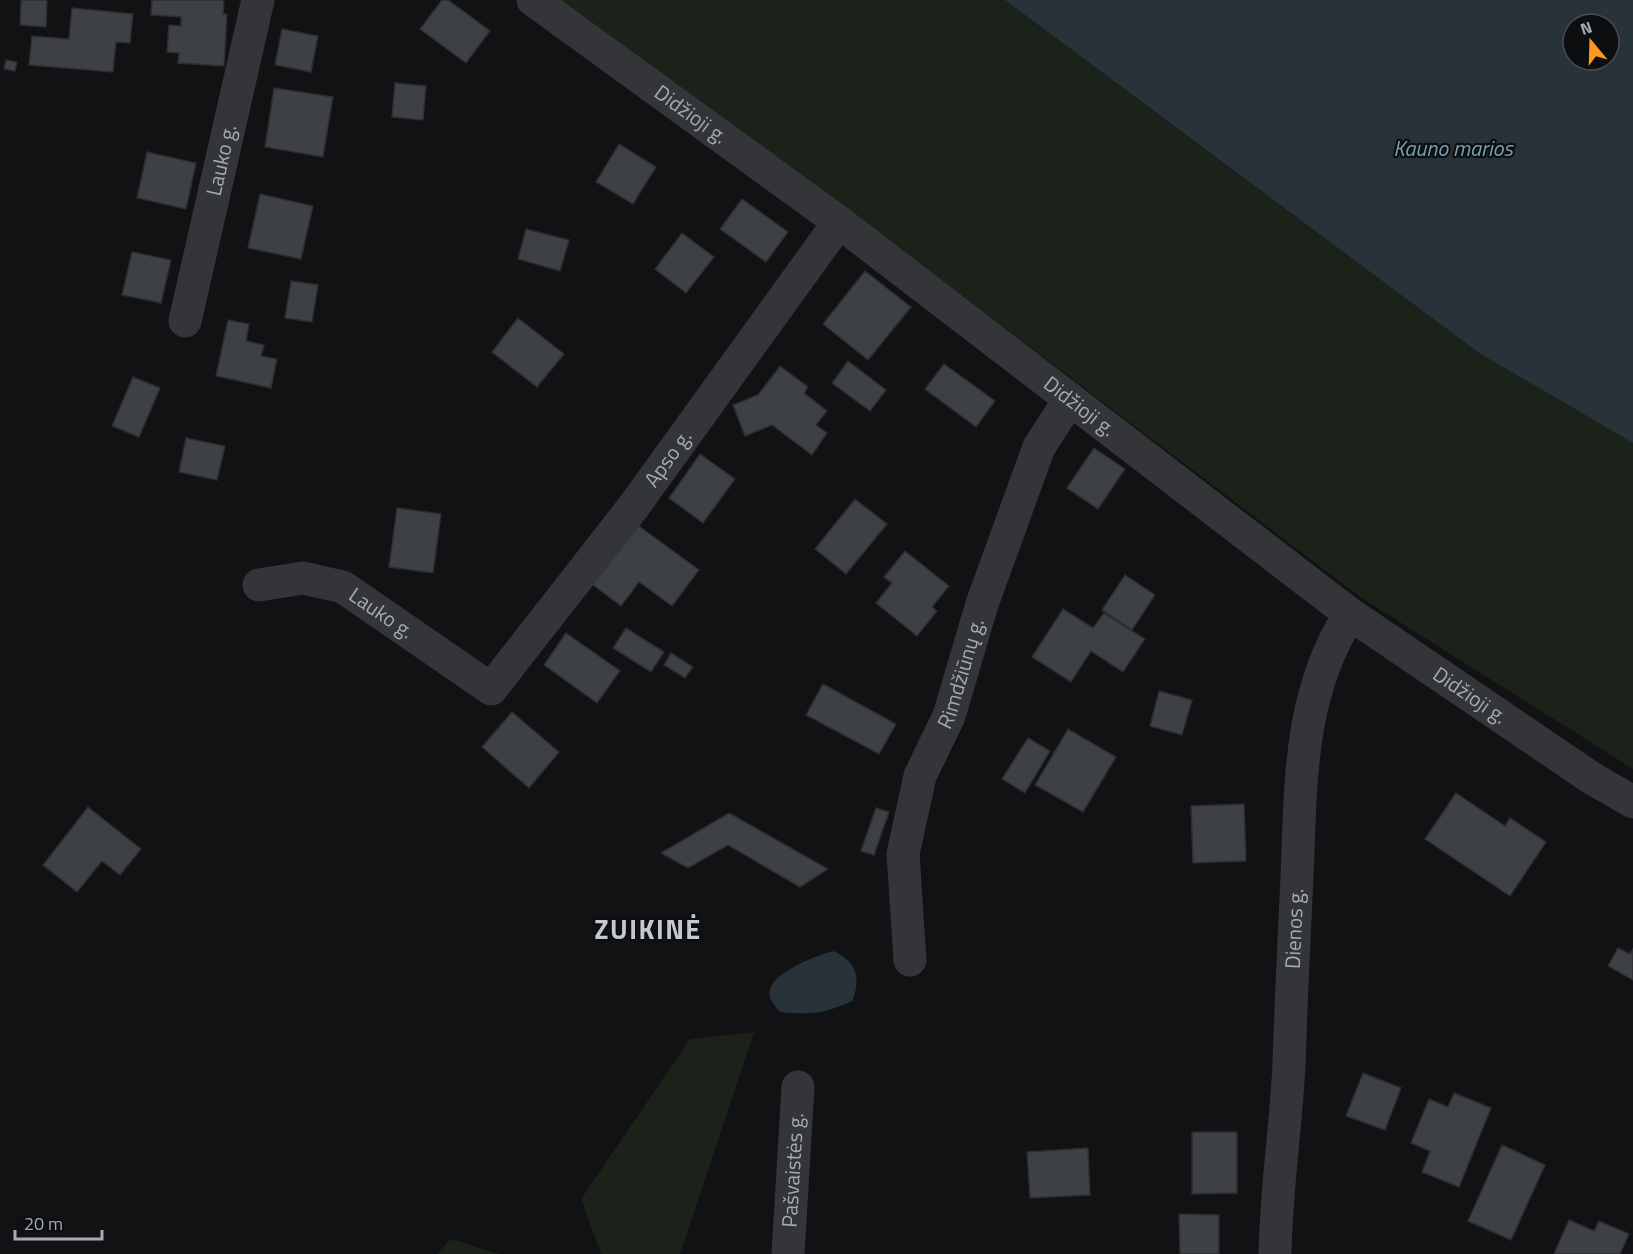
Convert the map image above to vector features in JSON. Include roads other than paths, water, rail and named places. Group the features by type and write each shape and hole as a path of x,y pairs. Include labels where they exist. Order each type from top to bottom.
{"street":[{"name":"Lauko g.","path":"185,321 258,0"},
{"name":"Didžioji g.","path":"533,0 839,222 1350,614 1593,779 1633,802"},
{"name":"Apso g.","path":"491,690 634,506 839,222"},
{"name":"Rimdžiūnų g.","path":"910,960 903,854 920,776 949,716 982,604 1039,447 1070,399"},
{"name":"Lauko g.","path":"259,585 303,578 343,587 491,690"},
{"name":"Dienos g.","path":"1275,1254 1287,1091 1301,773 1310,708 1335,638 1350,614"},
{"name":"Pašvaistės g.","path":"788,1254 798,1087"}],"water":[{"name":"Kauno marios","path":"1005,0 1633,0 1633,443 1479,353"},
{"path":"833,951 847,960 855,971 856,985 852,1001 817,1013 780,1012 771,1000 770,991 773,983 791,968"}],"district":[{"name":"ZUIKINĖ","path":"648,930"}]}
